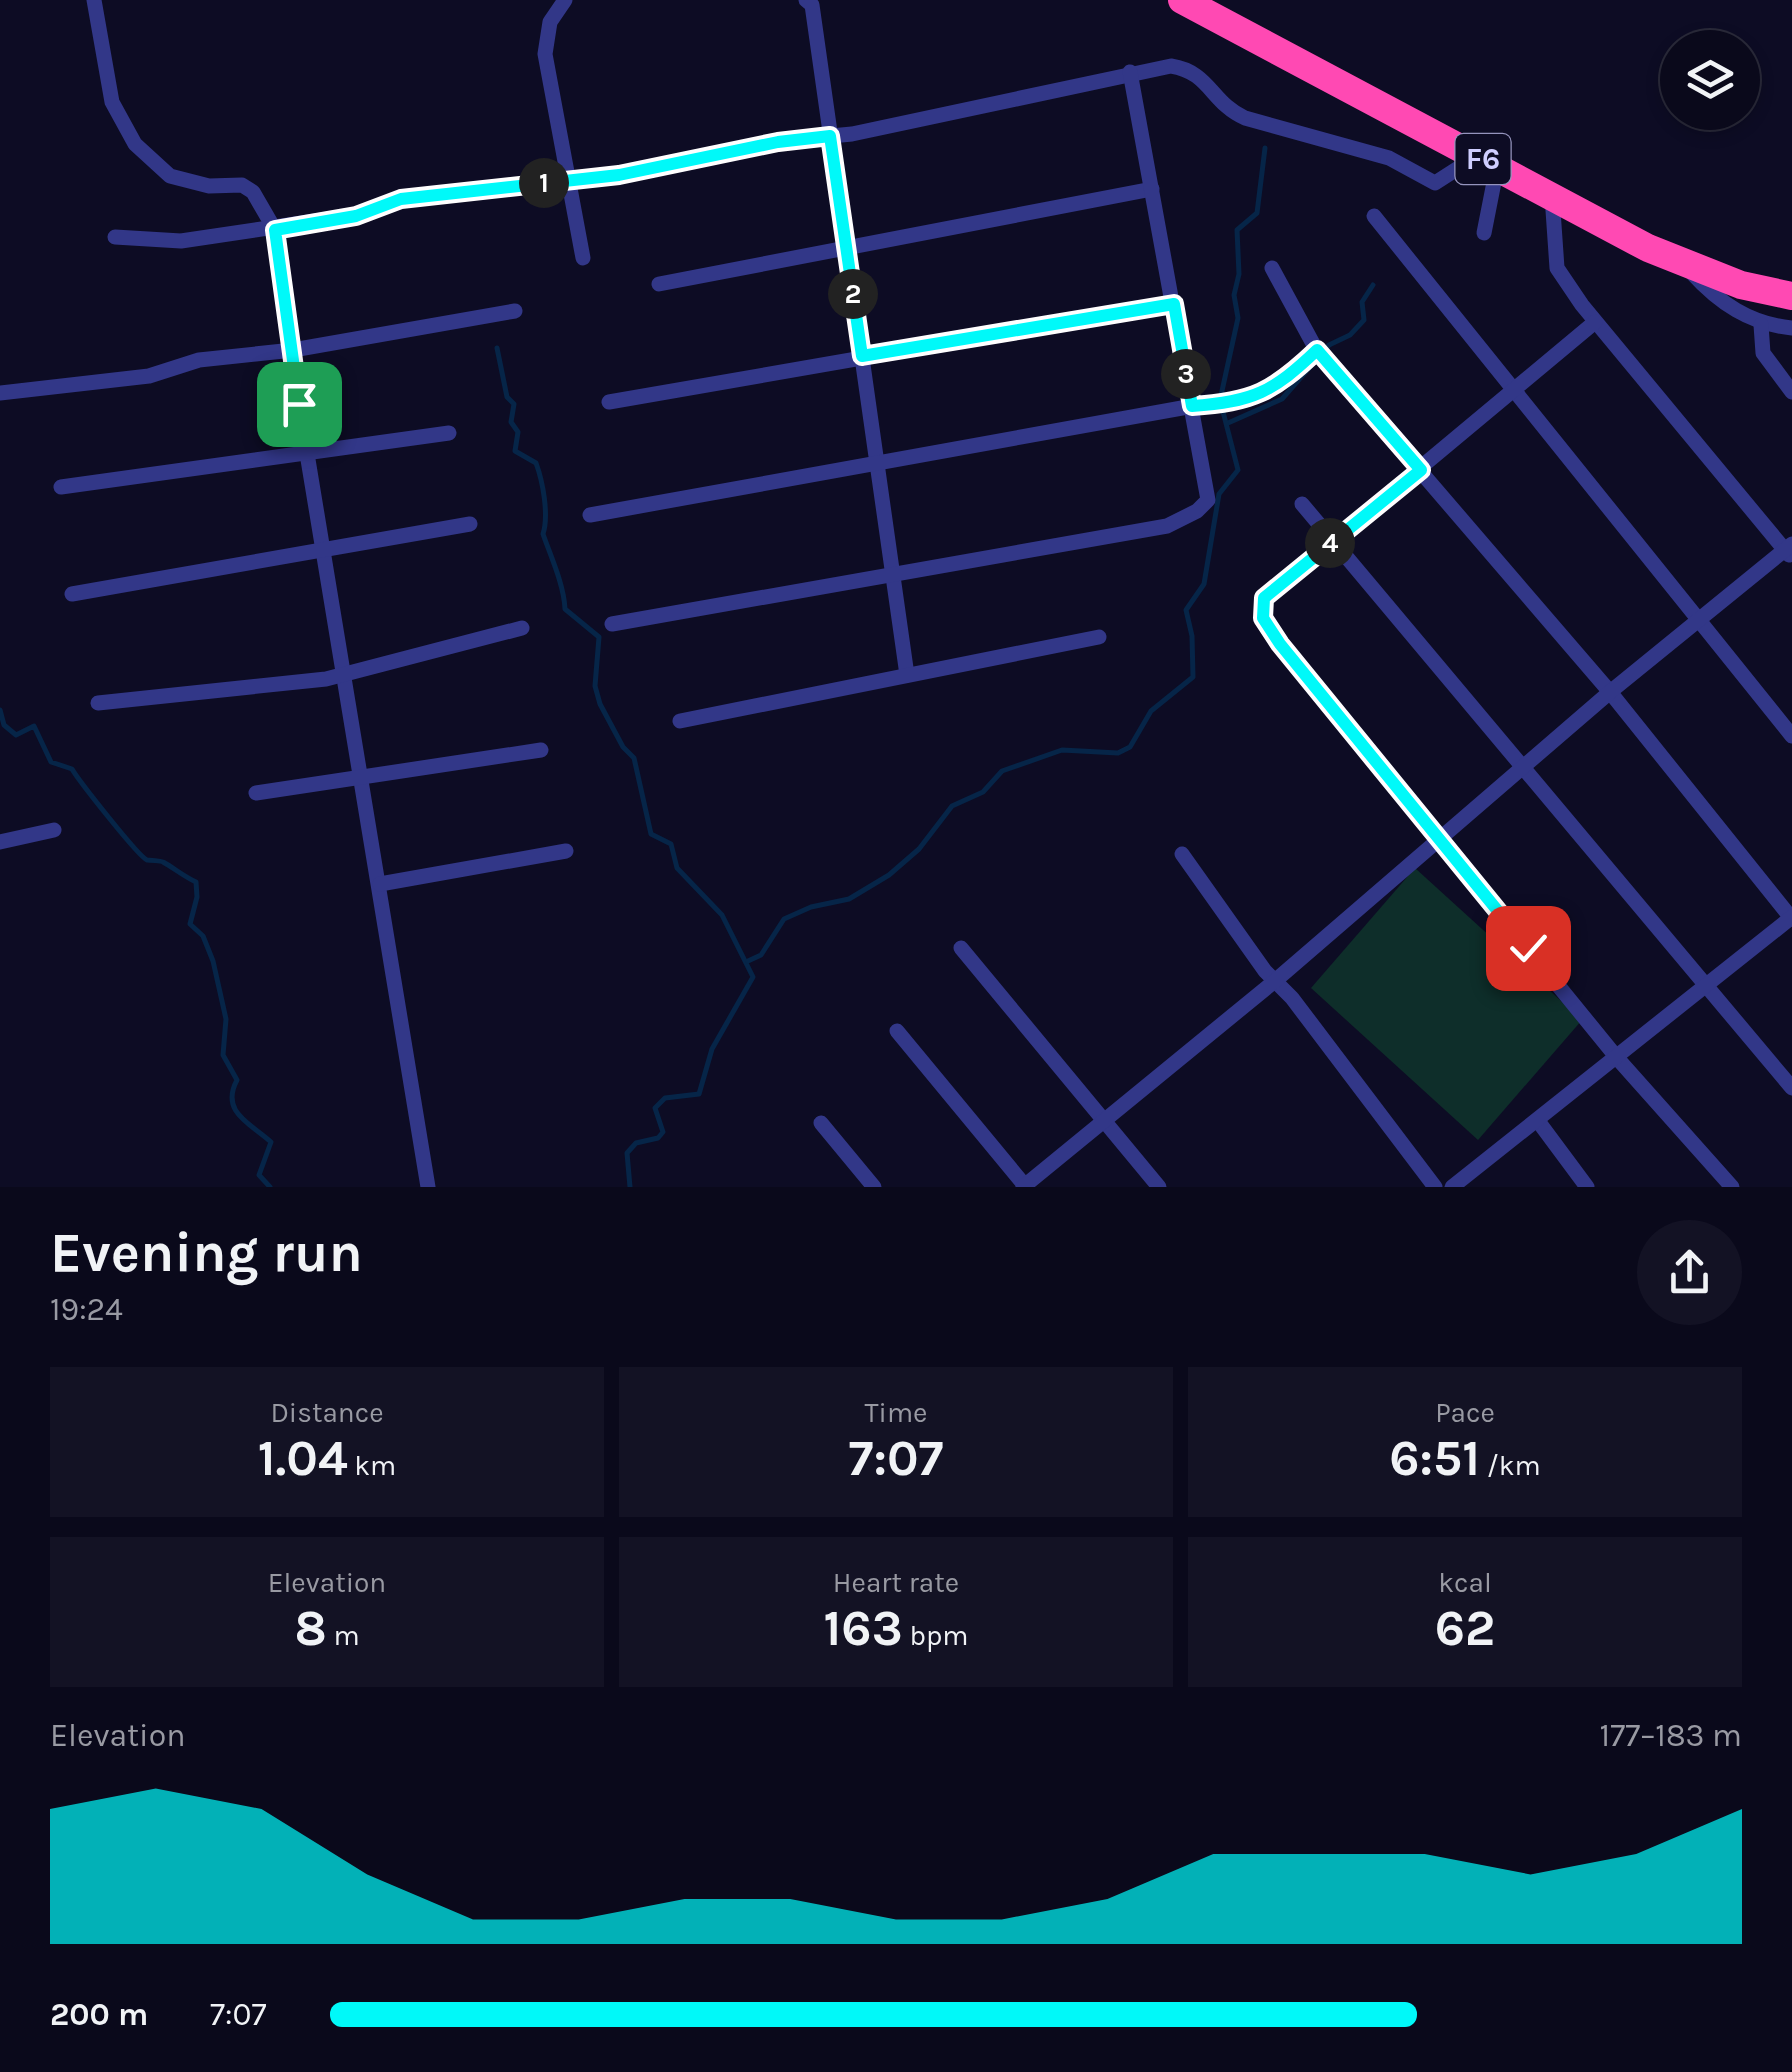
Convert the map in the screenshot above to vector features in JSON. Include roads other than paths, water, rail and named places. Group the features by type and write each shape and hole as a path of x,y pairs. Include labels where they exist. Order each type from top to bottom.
{"highway":[{"name":"F6","path":"1182,0 1681,261 1740,285 1792,296"}],"street":[{"path":"94,0 112,102 135,144 170,176 210,186 242,185 254,192 275,230 428,1187"},
{"path":"565,0 550,22 545,54 583,258"},
{"path":"806,0 812,5 907,675"},
{"path":"115,236 181,241 275,230 356,216 401,199 568,180 830,136 1171,66 1192,70 1230,112 1389,158 1434,182 1487,162 1484,233"},
{"path":"612,624 1167,526 1197,511 1208,500 1130,72"},
{"path":"658,284 1152,190"},
{"path":"897,1031 1025,1187 1274,981 1696,620 1790,551 1595,322 1558,268 1552,196"},
{"path":"1374,216 1792,736"},
{"path":"1681,261 1706,289 1761,325 1792,328"},
{"path":"1272,268 1317,350 1610,692 1792,918 1452,1187"},
{"path":"608,402 1174,304"},
{"path":"0,393 149,376 199,360 293,350 515,311"},
{"path":"1595,322 1264,598 1263,618 1280,644 1618,1059 1732,1187"},
{"path":"1761,325 1763,353 1792,392"},
{"path":"590,516 1192,406 1238,403 1277,388 1317,350"},
{"path":"61,487 449,433"},
{"path":"1302,504 1704,988 1792,1088"},
{"path":"72,594 470,524"},
{"path":"98,703 344,674 522,628"},
{"path":"680,721 1099,636"},
{"path":"256,793 541,750"},
{"path":"0,842 54,830"},
{"path":"380,884 566,851"},
{"path":"1182,854 1274,981 1292,998 1434,1187"},
{"path":"961,948 1159,1187"},
{"path":"1538,1121 1587,1187"},
{"path":"821,1124 874,1187"}],"waterway":[{"path":"748,961 761,955 784,919 811,907 849,899 889,875 919,849 952,806 983,792 1002,771 1062,750 1118,753 1130,747 1151,711 1193,677 1192,636 1186,610 1204,584 1219,494 1238,470 1220,400 1238,318 1234,295 1239,274 1237,230 1257,213 1265,148"},
{"path":"1228,423 1282,399 1329,345 1350,335 1364,320 1362,302 1373,285"},
{"path":"497,348 507,397 514,404 511,422 518,432 515,451 536,463 541,479 543,534 560,581 565,609 599,637 595,686 623,747 634,758 651,834 671,844 677,868 722,915 753,977 712,1049 699,1094 665,1098 655,1108 663,1132 658,1138 636,1143 627,1153 630,1187"},
{"path":"0,710 4,725 16,735 34,726 51,762 72,769 141,855 163,862 196,882 197,897 190,924 203,936 213,961 226,1019 223,1055 237,1080 232,1101 240,1116 271,1142 259,1175 270,1187"}]}
